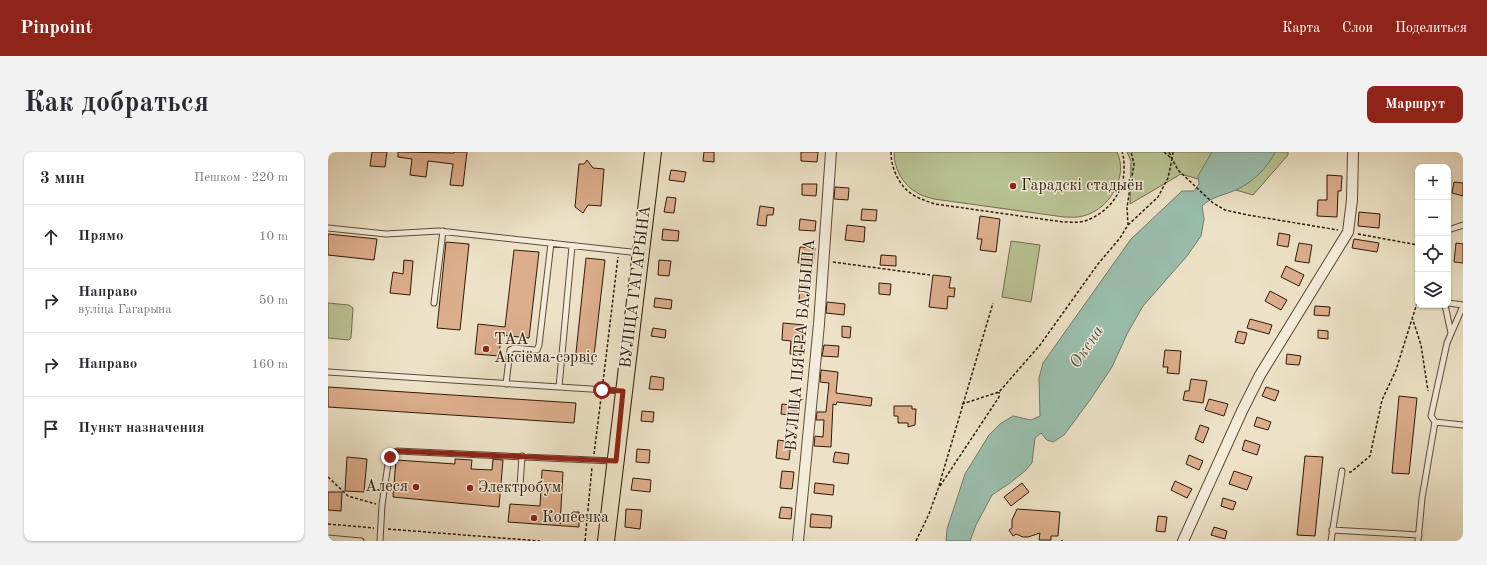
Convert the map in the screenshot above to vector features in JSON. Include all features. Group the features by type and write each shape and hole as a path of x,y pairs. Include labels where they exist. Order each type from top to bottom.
{"main road":[{"name":"ВУЛІЦА ГАГАРЫНА","path":"606,541 653,152"}],"street":[{"name":"ВУЛІЦА ПЯТРА БАЛЫША","path":"798,541 819,324 831,152"},
{"path":"1184,541 1242,411 1260,375 1348,232 1352,200 1353,152"}],"lane":[{"path":"1451,229 1463,225"},
{"path":"328,228 386,234 443,231 641,253"},
{"path":"434,303 443,231"},
{"path":"506,384 510,350 514,348 537,350 539,346 551,243"},
{"path":"559,387 572,246"},
{"path":"1418,541 1422,498 1435,422 1431,416 1447,343 1463,306 1451,304"},
{"path":"1446,308 1452,334"},
{"path":"328,372 623,391"},
{"path":"1435,422 1463,424"},
{"path":"380,541 382,505 390,457 392,453 397,451 616,461"},
{"path":"520,486 522,456"},
{"path":"1331,541 1342,471"},
{"path":"1332,530 1419,535"},
{"path":"328,538 361,541"}],"path":[{"path":"890,152 891,164 900,182 915,197 935,204 1063,222 1084,221 1103,212 1117,197 1124,177 1124,156 1122,152"},
{"path":"1128,225 1127,206 1134,164 1132,152"},
{"path":"1164,152 1172,159"},
{"path":"1169,152 1178,170 1213,203 1225,210 1415,244"},
{"path":"963,404 999,392 1059,320 1098,264 1120,238 1128,225 1158,197 1168,178 1173,152"},
{"path":"824,260 930,275"},
{"path":"916,541 929,514 938,489 993,303"},
{"path":"1342,471 1352,472 1370,456 1382,400 1396,370 1415,308"},
{"path":"1412,317 1421,345 1429,396"},
{"path":"938,489 999,397 999,392"},
{"path":"328,477 348,496 382,505"},
{"path":"328,524 540,541"}],"shaded area":[{"name":"Гарадскі стадыён","path":"894,152 1117,152 1120,162 1120,172 1114,191 1101,207 1092,213 1083,216 1064,217 934,199 922,195 911,189 903,180 895,164"},
{"path":"1127,152 1288,152 1288,155 1253,195 1181,174 1130,204 1131,161"},
{"path":"1011,241 1040,245 1031,302 1002,297"},
{"path":"328,303 349,305 353,308 351,338 349,340 328,338"}],"water":[{"name":"Оксна","path":"1212,152 1275,152 1264,168 1244,186 1210,200 1202,206 1204,219 1201,236 1187,256 1143,306 1127,334 1112,367 1064,435 1053,442 1047,440 1041,433 1035,438 1032,463 1025,471 1010,483 992,495 976,525 970,541 946,541 947,529 965,474 989,435 1000,424 1013,416 1031,420 1040,416 1039,378 1043,363 1131,239 1182,191 1194,191 1199,184 1198,176"}],"building":[{"path":"372,152 387,152 385,167 370,166"},
{"path":"398,152 467,152 463,186 450,185 453,164 428,161 426,177 410,175 412,159 398,157"},
{"path":"704,152 714,152 714,162 703,161"},
{"path":"801,152 818,152 817,162 801,161"},
{"path":"587,160 593,168 604,169 601,206 588,205 583,213 575,207 579,164 584,164"},
{"path":"671,170 686,172 684,182 669,180"},
{"path":"1327,175 1342,176 1341,191 1338,191 1337,217 1317,216 1318,200 1327,200"},
{"path":"1454,182 1463,183 1463,196 1452,193"},
{"path":"802,184 817,184 816,196 802,195"},
{"path":"835,187 849,188 848,200 834,199"},
{"path":"667,197 676,198 674,213 664,212"},
{"path":"760,206 774,208 773,215 767,215 766,226 757,225"},
{"path":"862,209 877,210 876,221 861,220"},
{"path":"1359,212 1380,214 1379,228 1358,226"},
{"path":"980,216 1000,219 996,252 980,250 982,239 977,239"},
{"path":"800,219 816,221 815,231 799,230"},
{"path":"847,225 865,227 864,242 845,240"},
{"path":"663,229 679,231 678,241 662,240"},
{"path":"1279,233 1290,235 1288,247 1277,245"},
{"path":"328,234 377,239 374,260 328,255"},
{"path":"1354,239 1379,243 1377,252 1352,248"},
{"path":"446,242 469,244 460,330 437,328"},
{"path":"1299,243 1312,245 1309,263 1295,261"},
{"path":"1456,243 1463,244 1463,263 1454,262"},
{"path":"800,247 815,248 813,264 798,263"},
{"path":"514,250 539,252 529,338 501,335 499,356 475,354 478,324 505,327"},
{"path":"881,255 896,256 896,266 880,265"},
{"path":"586,258 605,260 593,364 575,362"},
{"path":"404,260 413,261 410,295 390,293 393,272 403,274"},
{"path":"659,260 671,261 669,276 658,275"},
{"path":"1286,266 1304,275 1299,286 1281,277"},
{"path":"933,275 951,277 949,288 955,288 954,297 948,296 947,309 929,307"},
{"path":"879,283 891,284 890,295 879,294"},
{"path":"800,285 810,286 809,301 799,301"},
{"path":"1270,291 1287,300 1281,310 1265,301"},
{"path":"655,298 672,300 671,309 654,307"},
{"path":"827,302 845,304 844,315 826,313"},
{"path":"1315,306 1330,307 1329,316 1314,315"},
{"path":"1250,319 1272,325 1269,334 1247,328"},
{"path":"783,323 804,325 801,355 790,354 791,341 782,340"},
{"path":"842,326 851,327 850,338 842,337"},
{"path":"653,328 666,330 665,338 651,336"},
{"path":"1318,330 1328,331 1328,339 1318,338"},
{"path":"1238,331 1247,333 1244,344 1235,342"},
{"path":"824,345 839,346 838,357 822,356"},
{"path":"1165,350 1181,351 1179,374 1167,373 1168,367 1163,367"},
{"path":"1287,354 1301,356 1299,365 1286,364"},
{"path":"821,370 838,372 836,393 872,398 871,406 837,402 836,405 833,404 831,447 814,446 815,436 823,437 824,420 816,420 817,412 826,412 829,383 820,382"},
{"path":"651,376 664,378 663,390 649,389"},
{"path":"1191,379 1207,381 1203,403 1183,400 1185,391 1189,391"},
{"path":"328,387 576,403 574,423 328,407"},
{"path":"1266,387 1279,391 1275,401 1262,396"},
{"path":"1399,396 1417,398 1409,474 1392,473"},
{"path":"1209,399 1228,404 1224,416 1205,410"},
{"path":"782,404 800,406 799,416 781,414"},
{"path":"894,406 912,406 912,409 916,409 915,425 908,427 908,423 898,423 898,416 894,416"},
{"path":"642,411 654,412 653,422 641,421"},
{"path":"1257,417 1271,422 1268,430 1254,426"},
{"path":"1200,425 1209,428 1203,443 1195,439"},
{"path":"778,440 791,442 789,460 776,458"},
{"path":"1245,440 1260,445 1257,455 1242,450"},
{"path":"637,449 650,450 649,463 636,462"},
{"path":"835,452 849,454 848,464 833,462"},
{"path":"1189,455 1203,461 1199,470 1186,464"},
{"path":"1305,456 1323,457 1315,536 1297,535"},
{"path":"347,457 367,459 364,492 345,491"},
{"path":"455,459 472,460 471,469 492,470 493,459 503,460 499,507 393,497 396,460 455,464"},
{"path":"542,470 563,472 560,524 573,512 579,512 579,527 508,522 510,504 540,506"},
{"path":"782,471 794,472 792,489 780,488"},
{"path":"1234,471 1252,477 1247,490 1229,484"},
{"path":"633,478 651,480 650,492 631,490"},
{"path":"1175,481 1192,489 1187,498 1171,490"},
{"path":"815,483 834,485 833,495 814,493"},
{"path":"1022,483 1029,492 1011,506 1004,497"},
{"path":"328,492 342,492 341,511 328,510"},
{"path":"1223,498 1236,502 1233,510 1221,506"},
{"path":"781,507 792,508 791,519 779,518"},
{"path":"626,509 642,510 640,529 625,527"},
{"path":"1017,509 1060,512 1058,536 1051,536 1051,540 1039,540 1040,533 1028,537 1023,537 1016,534 1013,536 1009,530 1012,528 1012,520"},
{"path":"811,514 832,516 831,528 810,527"},
{"path":"1158,516 1167,517 1165,532 1156,531"},
{"path":"1214,527 1227,531 1225,539 1211,535"}],"place":[{"name":"Гарадскі стадыён","path":"1013,186"},
{"name":"ТАА Аксіёма-сэрвіс","path":"486,349"},
{"name":"Алеся","path":"416,487"},
{"name":"Электробум","path":"470,488"},
{"name":"Копеечка","path":"534,518"}],"route":[{"path":"390,457 392,453 397,451 616,461 623,391 602,390"}]}
